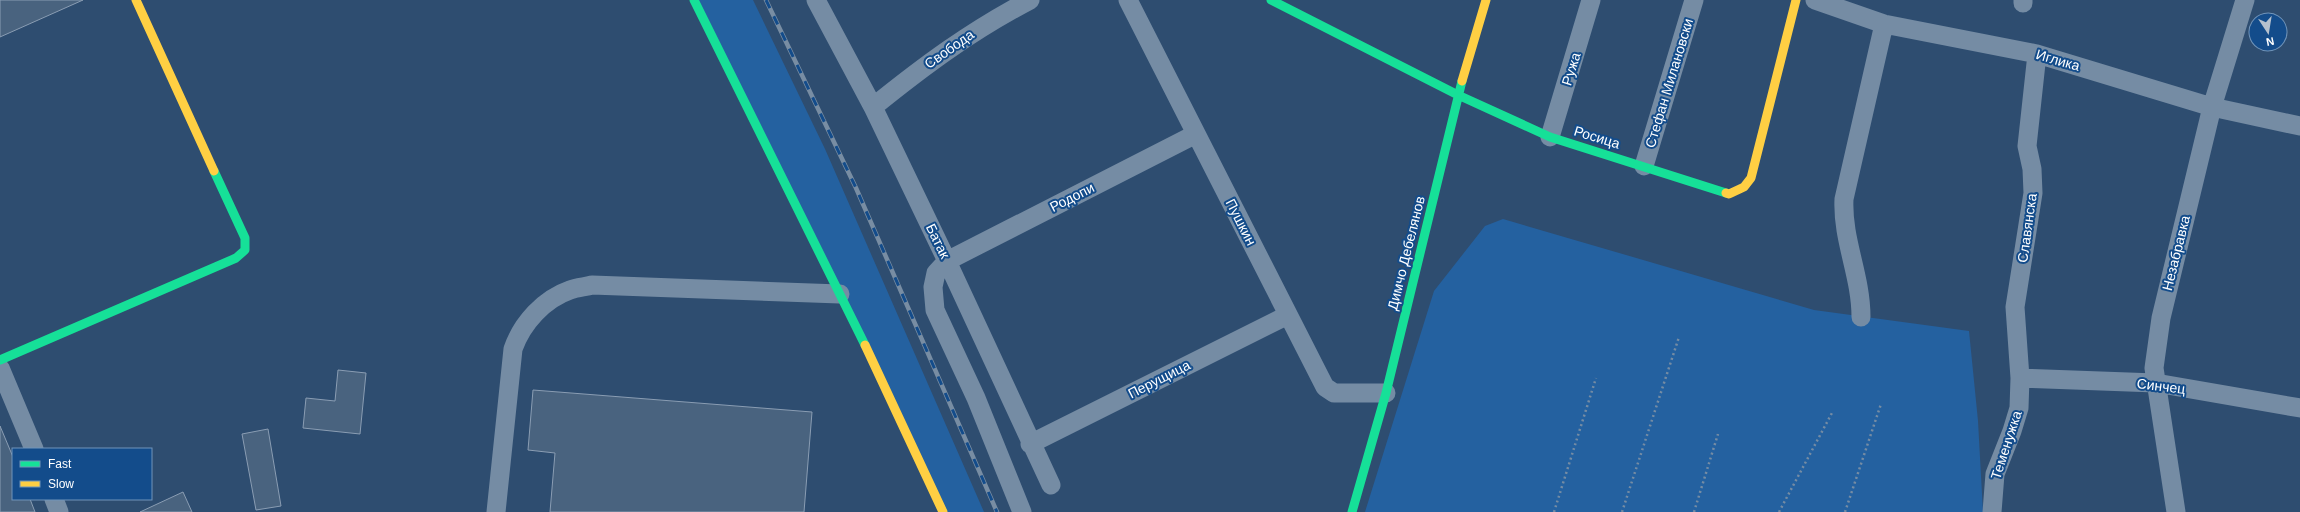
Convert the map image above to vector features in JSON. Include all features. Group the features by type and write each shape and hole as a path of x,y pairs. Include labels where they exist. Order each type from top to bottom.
{"street":[{"path":"0,360 220,266 236,258 245,250 245,238 136,0"},
{"path":"694,0 898,413 943,512"},
{"name":"Батак","path":"816,0 873,107 947,261 1030,444 1051,485"},
{"name":"Свобода","path":"873,107 933,58 981,26 1030,0"},
{"name":"Пушкин","path":"1128,0 1325,387 1334,393 1386,393"},
{"name":"Росица","path":"1271,0 1458,95 1550,137 1729,194 1744,187 1751,178 1796,0"},
{"name":"Димчо Дебелянов","path":"1352,512 1386,393 1458,95 1486,0"},
{"name":"Ружа","path":"1550,137 1591,0"},
{"name":"Стефан Милановски","path":"1644,166 1694,0"},
{"name":"Иглика","path":"1815,0 1884,24 2037,54 2212,107 2300,126"},
{"name":"Незабравка","path":"2176,512 2154,368 2155,349 2161,318 2212,107 2245,0"},
{"path":"1861,317 1861,296 1857,271 1843,219 1844,199 1884,24"},
{"name":"Славянска","path":"2020,378 2015,306 2033,193 2032,169 2027,146 2037,54"},
{"name":"Родопи","path":"947,261 1196,134"},
{"path":"947,261 936,273 933,287 935,310 976,398 1022,512"},
{"path":"496,512 513,349 517,336 526,322 548,303 570,290 592,285 840,294"},
{"name":"Перущица","path":"1030,444 1288,315"},
{"path":"0,368 34,448"},
{"name":"Синчец","path":"2020,378 2156,383 2300,408"},
{"name":"Теменужка","path":"1992,512 1995,474 2012,431 2019,408 2020,378"},
{"path":"54,500 59,512"}],"path":[{"path":"1622,512 1679,337"},
{"path":"1554,512 1596,378"},
{"path":"1845,512 1881,404"},
{"path":"1779,512 1833,411"},
{"path":"1694,512 1718,434"}],"shaded area":[{"path":"694,0 753,0 825,149 984,512 943,512"},
{"path":"1503,219 1814,310 1969,331 1978,421 1983,512 1365,512 1434,291 1485,226"}],"building":[{"path":"0,0 83,0 0,37"},
{"path":"338,370 366,373 360,434 303,428 306,398 335,401"},
{"path":"533,390 812,412 804,512 550,512 555,453 528,450"},
{"path":"0,426 12,455 12,500 30,500 35,512 0,512"},
{"path":"268,429 281,506 256,510 242,434"},
{"path":"183,492 192,512 140,512"}],"railway":[{"path":"766,0 856,188 997,512"}],"traffic: fast":[{"path":"694,0 865,345"},
{"path":"1271,0 1458,95 1550,137 1726,193"},
{"path":"1352,512 1386,393 1462,81"},
{"path":"0,360 236,258 245,250 245,238 214,171"}],"traffic: slow":[{"path":"136,0 214,171"},
{"path":"1462,81 1486,0"},
{"path":"1726,193 1729,194 1744,187 1751,178 1796,0"},
{"path":"865,345 943,512"}]}
